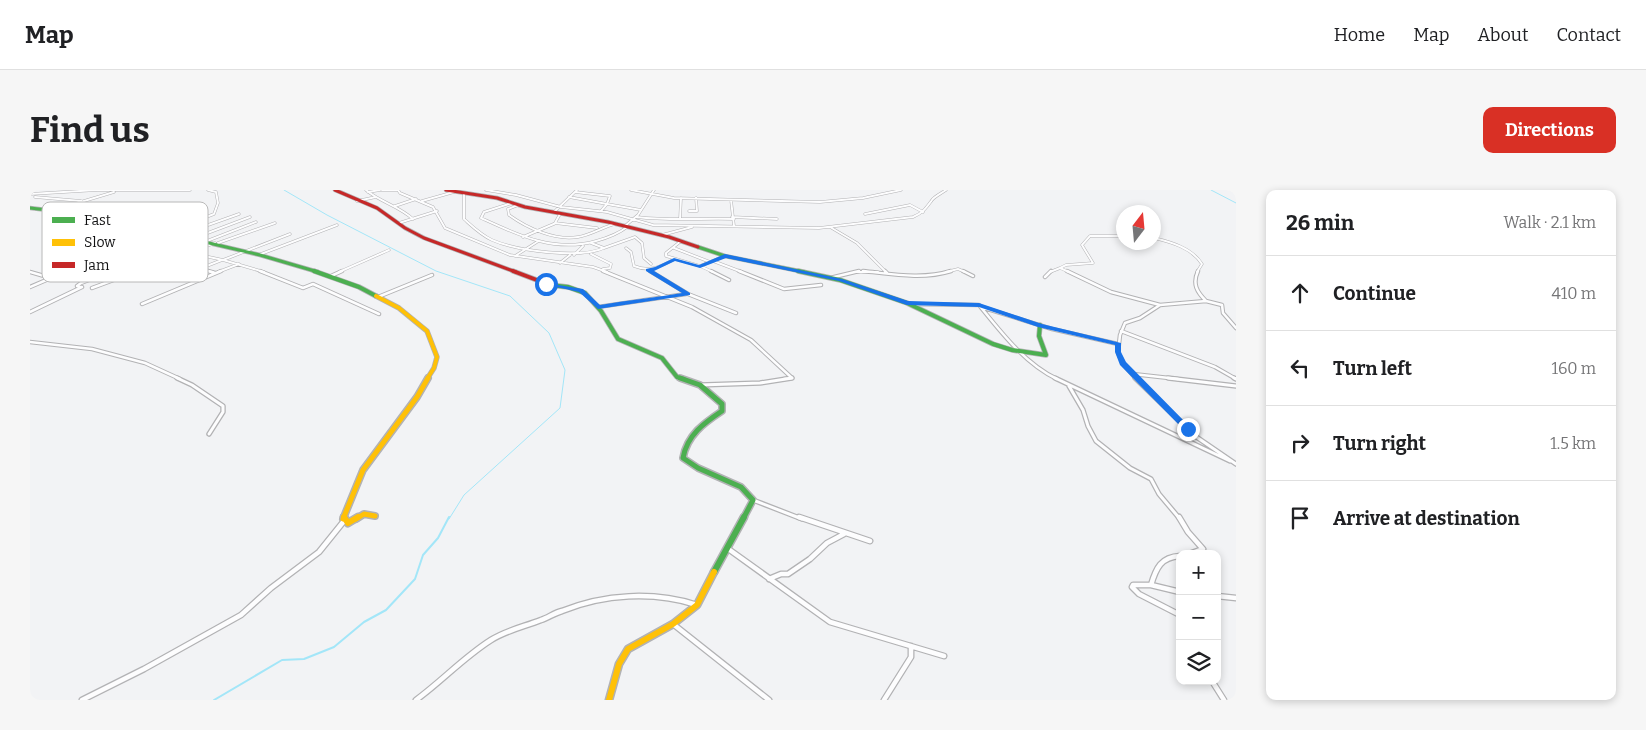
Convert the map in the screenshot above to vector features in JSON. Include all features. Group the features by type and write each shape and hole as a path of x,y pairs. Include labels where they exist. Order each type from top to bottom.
{"street":[{"path":"35,197 83,202 119,190"},
{"path":"30,194 119,190 190,190"},
{"path":"208,190 216,192 219,203 214,214 208,216"},
{"path":"337,190 357,201 377,208 424,238 550,286 568,287 581,291 598,307 612,333 618,338 658,355 668,362 677,377 700,385 720,401 723,410 690,437 683,451 683,458 698,468 741,487 754,500 844,534 870,541"},
{"path":"367,191 398,190 400,193 416,199 437,211 443,226 453,232 514,256 590,266 692,307 749,338 792,378 760,383 700,385"},
{"path":"446,190 497,198 517,205 615,224 662,235 725,256 830,278 907,303 989,343 1020,352 1046,355 1039,336 1040,325"},
{"path":"465,194 472,190"},
{"path":"486,190 561,207 601,211 652,225 829,227 913,217 923,212 930,205 931,201 946,190"},
{"path":"509,194 513,190"},
{"path":"631,190 681,198 820,202 863,198 901,190"},
{"path":"517,205 484,212 481,218 537,242 562,247 584,246 617,234 626,227 634,220 654,190"},
{"path":"367,191 404,209 413,219"},
{"path":"554,213 576,191 611,197 601,211"},
{"path":"422,202 454,192"},
{"path":"30,199 43,193"},
{"path":"465,194 463,217 468,224 479,233 505,245 572,255 590,254 635,237 642,243 644,258 651,264"},
{"path":"357,201 376,196"},
{"path":"570,197 641,210"},
{"path":"680,219 681,198"},
{"path":"690,211 697,211 696,198"},
{"path":"395,206 416,199"},
{"path":"532,200 508,209 509,215 551,235 579,237 599,228 615,224"},
{"path":"731,200 734,226"},
{"path":"865,214 910,205 923,212"},
{"path":"399,223 437,211"},
{"path":"208,226 239,214"},
{"path":"556,223 554,220 560,214"},
{"path":"637,216 662,220 777,219"},
{"path":"208,234 250,218"},
{"path":"208,241 256,222"},
{"path":"208,246 275,223"},
{"path":"523,237 556,223 599,228"},
{"path":"261,254 337,225"},
{"path":"662,235 693,226"},
{"path":"829,227 857,243 887,273"},
{"path":"208,266 290,234"},
{"path":"1045,277 1051,271 1066,265 1093,263 1082,245 1090,236 1103,234 1116,235"},
{"path":"82,700 190,645 242,615 271,588 319,552 344,521 358,477 426,383 433,371 437,358 433,341 423,327 409,314 378,297 330,277 261,254 208,241"},
{"path":"681,241 666,255 700,266 729,280"},
{"path":"1161,241 1186,250 1202,261 1194,286 1198,294 1206,301"},
{"path":"514,256 537,242"},
{"path":"591,244 604,248"},
{"path":"560,263 584,246"},
{"path":"626,248 631,252 634,266 648,270 688,294 736,313"},
{"path":"673,248 710,262"},
{"path":"330,277 389,250"},
{"path":"590,254 611,264 610,268 601,270"},
{"path":"700,266 725,256"},
{"path":"208,257 239,264 303,288 312,284 380,314"},
{"path":"648,270 657,269 674,259"},
{"path":"713,261 784,288 821,285"},
{"path":"208,276 239,264"},
{"path":"1060,268 1111,292 1160,305 1206,301 1222,305 1223,313 1236,328"},
{"path":"830,278 860,271 930,276 958,269 973,276"},
{"path":"30,272 42,276"},
{"path":"208,272 216,273"},
{"path":"378,297 432,275"},
{"path":"30,287 42,282"},
{"path":"30,312 82,287 77,286 84,282"},
{"path":"92,288 108,282"},
{"path":"142,304 195,282"},
{"path":"598,307 688,294"},
{"path":"907,303 980,306 1040,325 1118,344"},
{"path":"1160,305 1140,318 1125,323 1118,344 1120,359 1132,374 1198,438 1236,464"},
{"path":"980,306 1020,352 1044,373 1236,464"},
{"path":"1121,331 1215,367 1236,379"},
{"path":"30,342 106,352 152,365 192,385 223,406 223,412 209,434"},
{"path":"1132,374 1236,386"},
{"path":"1069,386 1083,410 1088,426 1096,441 1130,468 1151,479 1159,494 1203,549 1200,550"},
{"path":"609,700 619,664 628,649 672,624 697,605 746,508 754,500"},
{"path":"344,521 352,522 364,514 375,516"},
{"path":"769,579 782,574 788,574 810,559 827,543 844,534"},
{"path":"727,548 834,624 876,634 944,656"},
{"path":"1151,585 1156,567 1164,558 1176,556"},
{"path":"1176,591 1151,585 1133,585 1132,587 1148,599 1176,614"},
{"path":"416,700 430,691 476,650 504,632 540,621 562,610 619,597 642,596 662,596 684,600 697,605"},
{"path":"1221,596 1236,598"},
{"path":"672,624 770,700"},
{"path":"884,700 911,656 912,646"},
{"path":"1215,685 1224,700"}],"waterway":[{"path":"284,190 327,215 436,271 510,296 549,333 565,370 560,408 464,495 449,519"},
{"path":"1211,190 1236,203"},
{"path":"214,700 282,660 304,659 334,647 364,622 386,610 415,579 423,555 438,538 449,517"}],"traffic: fast":[{"path":"30,208 42,209"},
{"path":"208,243 311,270 359,287 376,296"},
{"path":"698,247 725,256 840,280 907,303 993,344 1012,350 1046,355 1039,336 1040,325"},
{"path":"550,285 568,287 585,293 601,311 618,339 662,358 677,377 700,385 722,404 722,411 702,425 691,436 684,450 683,458 698,468 741,487 753,500 714,572"}],"traffic: slow":[{"path":"375,516 364,514 348,523 343,519 363,470 417,397 434,368 437,357 427,331 399,308 376,296"},
{"path":"609,700 619,664 628,649 673,624 697,605 714,572"}],"traffic: jam":[{"path":"335,190 377,208 405,228 424,238 550,285"},
{"path":"446,190 497,198 525,207 608,222 669,237 698,247"}],"route":[{"path":"546,284 581,291 598,307 656,297 688,294 648,270 657,269 674,259 700,266 725,256 840,280 907,303 979,305 1040,325 1118,344 1118,352 1123,363 1152,395 1188,429"}]}
